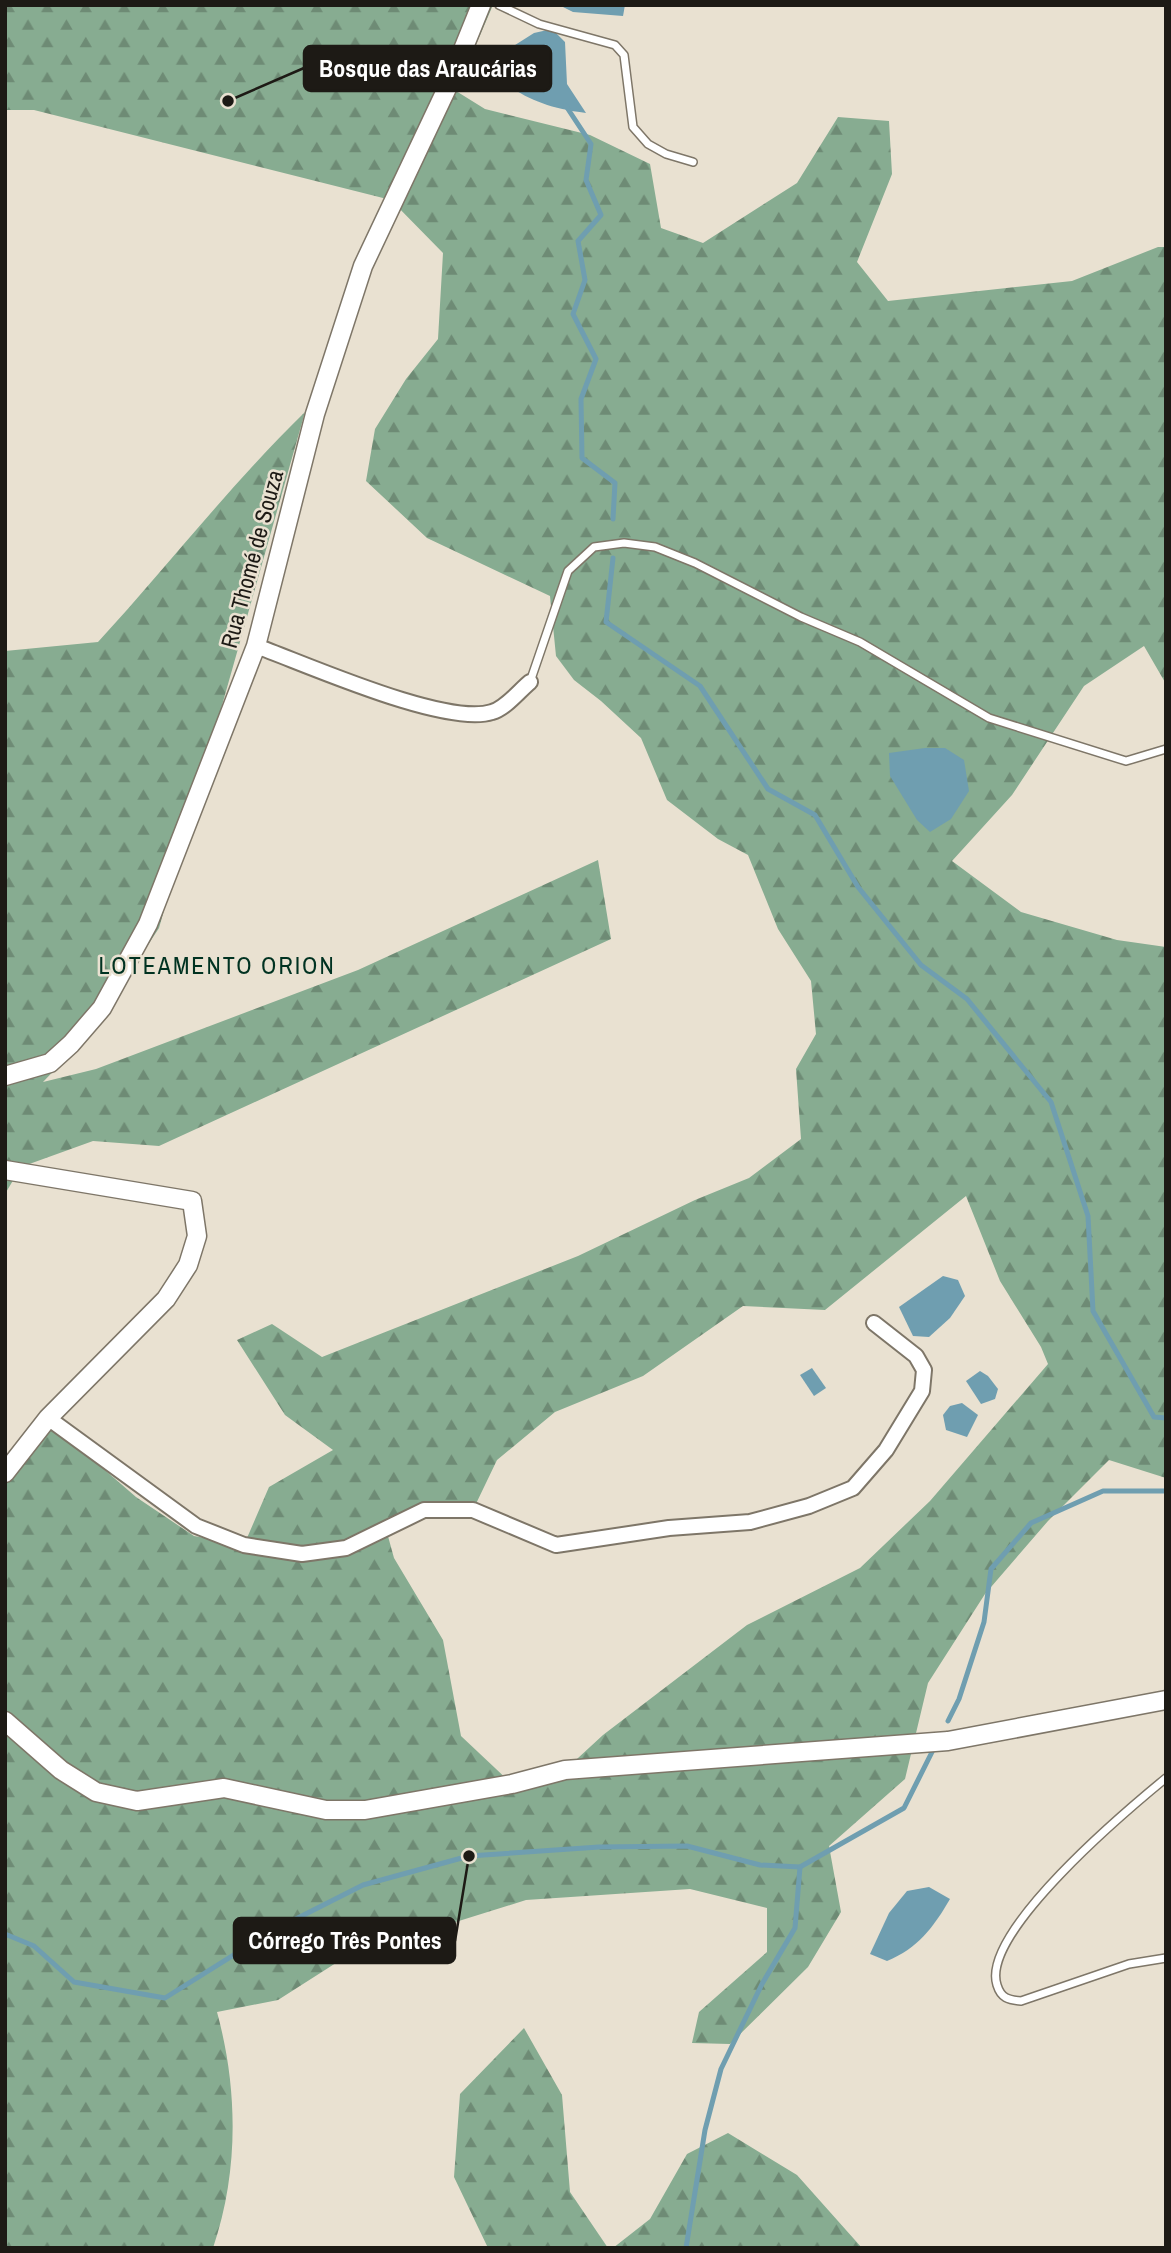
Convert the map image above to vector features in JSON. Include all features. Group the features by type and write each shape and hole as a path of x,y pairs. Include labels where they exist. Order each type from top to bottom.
{"street":[{"name":"Rua Thomé de Souza","path":"5,1076 50,1063 71,1044 102,1008 148,924 256,646 315,414 363,266 449,84 481,5"},
{"path":"256,646 429,707 470,716 495,712 530,682"},
{"path":"5,1170 21,1176 157,1193 192,1201 197,1236 188,1265 166,1299 48,1418 5,1474"},
{"path":"48,1418 196,1526 244,1545 302,1554 346,1548 424,1510 473,1510 556,1545 669,1528 750,1522 809,1506 853,1488 886,1450 922,1391 924,1370 916,1356 874,1323"},
{"path":"5,1721 61,1770 96,1792 137,1801 224,1788 326,1810 365,1810 512,1784 565,1770 948,1741 1166,1700"}],"lane":[{"path":"499,5 539,23 615,45 624,55 634,127 648,144 693,162"},
{"path":"530,682 568,571 594,547 624,543 655,547 695,563 801,617 860,642 989,718 1126,761 1166,749"},
{"path":"1166,1778 1112,1823 1042,1892 997,1959 995,1978 1000,1993 1008,2000 1021,2001 1129,1964 1166,1958"}],"green space":[{"path":"5,5 493,5 456,91 485,109 590,135 650,164 661,228 703,243 797,183 838,117 889,121 892,174 857,262 888,301 1072,281 1158,247 1166,247 1166,684 1144,646 1084,686 1012,795 952,861 1021,912 1117,940 1166,947 1166,1478 1109,1460 1048,1521 985,1594 928,1683 905,1779 829,1846 841,1912 808,1967 730,2044 692,2043 699,2012 767,1952 767,1908 690,1889 526,1900 430,1930 361,1947 278,2000 217,2012 229,2071 233,2130 228,2189 213,2248 5,2248 5,1472 54,1426 136,1497 194,1536 244,1545 269,1487 333,1450 285,1415 237,1340 272,1324 322,1357 578,1256 695,1200 749,1178 801,1139 796,1069 816,1034 811,981 778,929 748,855 718,839 667,800 641,738 574,680 556,656 550,596 427,538 366,481 375,429 406,379 438,339 443,253 391,200 34,110 5,110","holes":["966,1196 1000,1281 1041,1347 1048,1364 930,1501 860,1568 747,1625 603,1735 565,1770 512,1784 461,1736 443,1640 394,1558 386,1529 424,1510 473,1510 497,1460 555,1412 643,1376 743,1306 825,1310"]},
{"path":"305,412 159,928 91,1032 43,1082 96,1069 358,970 598,860 611,939 159,1146 93,1141 21,1167 5,1194 5,651 98,642 251,468"},
{"path":"524,2028 562,2095 570,2192 608,2248 488,2248 454,2177 460,2094"},
{"path":"728,2133 797,2175 862,2248 613,2248 650,2219 687,2154"}],"water":[{"path":"559,5 625,5 623,16 573,12"},
{"path":"552,29 565,42 567,84 586,113 555,107 530,98 482,66 534,33"},
{"path":"945,748 964,760 969,791 951,819 930,832 917,820 890,776 889,753"},
{"path":"943,1276 958,1280 965,1296 950,1318 929,1337 913,1336 899,1307"},
{"path":"812,1368 826,1388 814,1396 800,1375"},
{"path":"980,1371 988,1376 998,1389 995,1399 981,1404 966,1381"},
{"path":"962,1403 978,1415 967,1437 946,1430 943,1415 950,1406"},
{"path":"929,1887 950,1899 924,1936 908,1950 887,1961 870,1954 889,1913 907,1891"}],"waterway":[{"path":"566,106 591,144 586,180 601,215 578,241 585,280 573,314 596,359 581,399 582,458 615,483 613,519"},
{"path":"613,558 606,622 700,686 768,789 815,815 858,887 921,965 967,999 1051,1102 1088,1216 1093,1311 1154,1417 1166,1418"},
{"path":"948,1721 959,1699 984,1622 991,1569 1031,1523 1103,1491 1166,1491"},
{"path":"5,1934 34,1946 74,1982 165,1998 272,1931 363,1885 469,1856 599,1847 687,1846 760,1865 800,1867 904,1808 932,1752"},
{"path":"686,2248 705,2130 721,2069 762,1984 795,1928 800,1867"}],"place":[{"name":"Bosque das Araucárias","path":"228,101"},
{"name":"Córrego Três Pontes","path":"469,1856"}],"district":[{"name":"LOTEAMENTO ORION","path":"217,966"}]}
